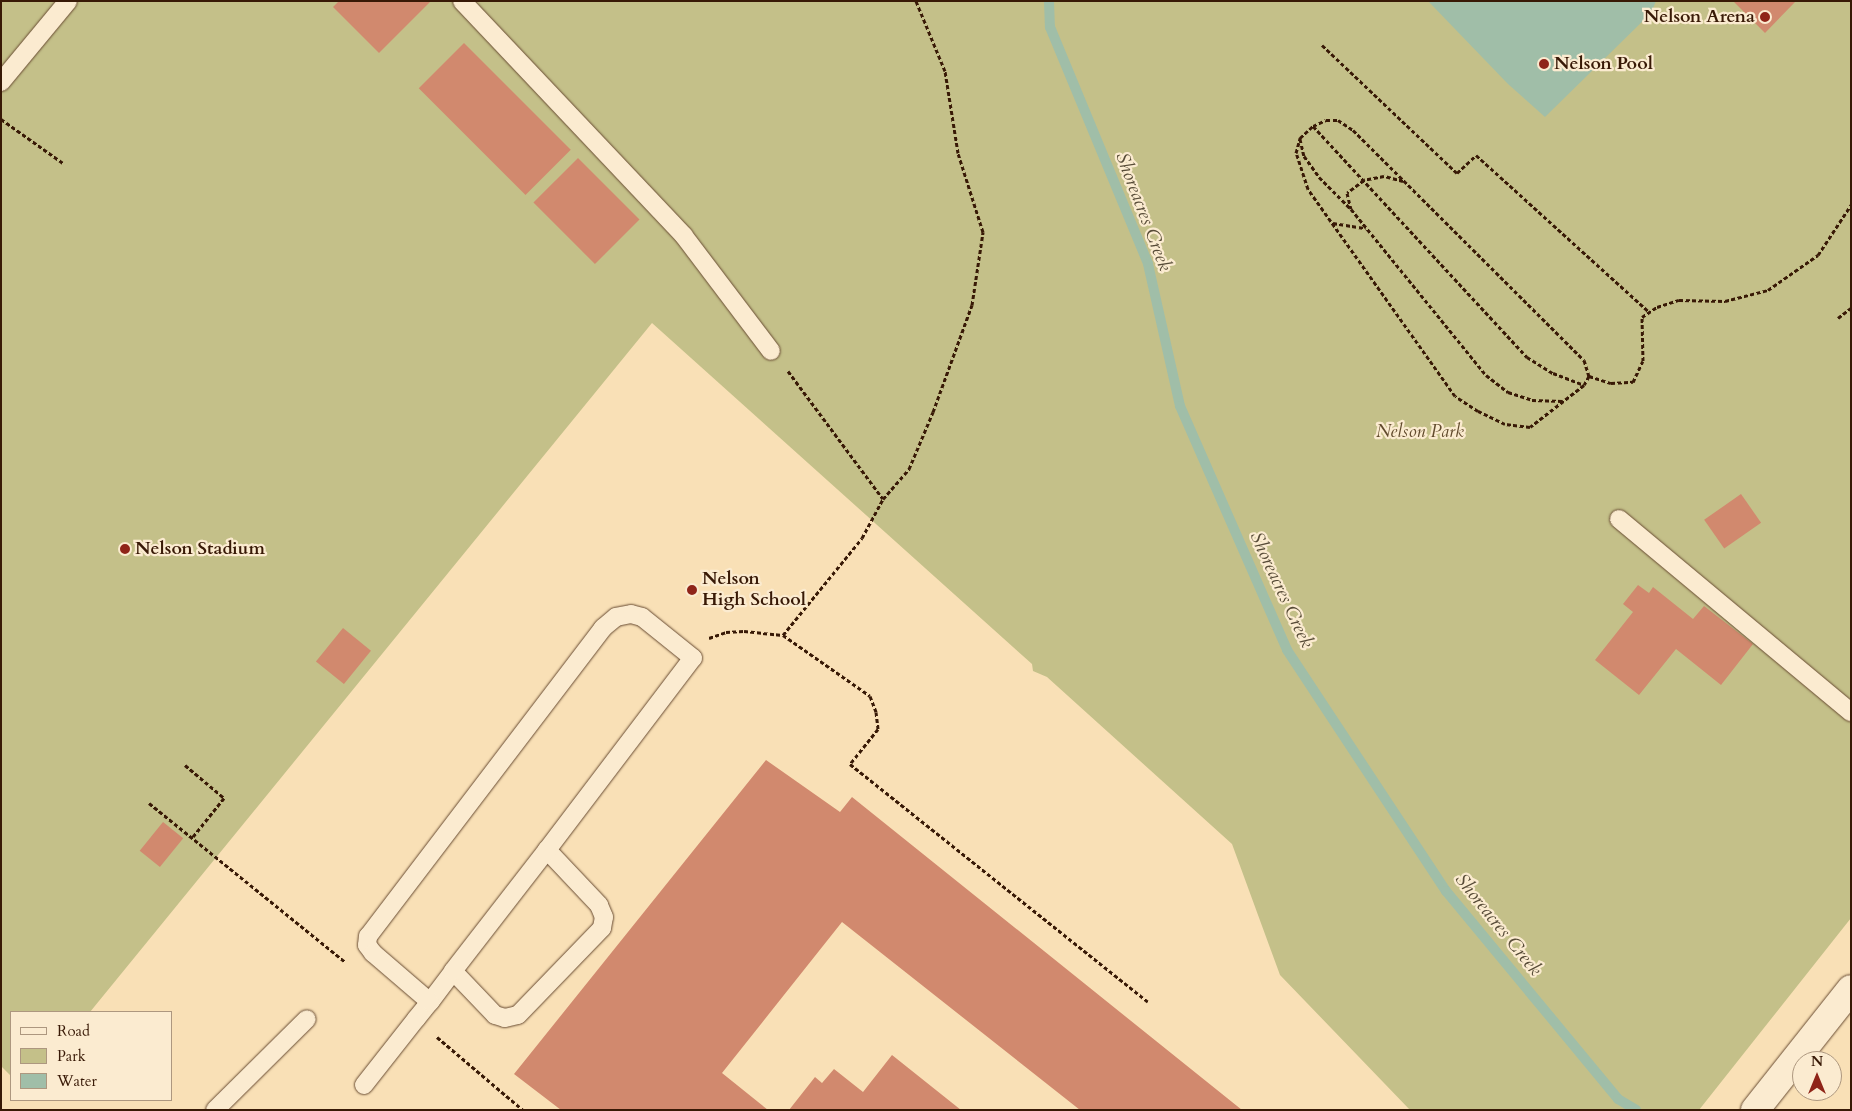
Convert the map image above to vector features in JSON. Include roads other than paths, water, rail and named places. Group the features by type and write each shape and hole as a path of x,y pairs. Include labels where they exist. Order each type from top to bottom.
{"main road":[{"path":"1755,1110 1851,989"}],"lane":[{"path":"1,82 68,1"},
{"path":"462,1 684,236 771,351"},
{"path":"1619,519 1851,712"},
{"path":"364,1085 430,1002 693,658 642,617 632,614 616,617 596,636 368,936 367,946 373,953 430,1002"},
{"path":"453,971 494,1016 506,1018 518,1015 602,928 604,917 599,905 547,850"},
{"path":"214,1110 307,1019"}],"water":[{"name":"Nelson Pool","path":"1428,1 1656,1 1651,13 1545,117 1508,84"}],"waterway":[{"name":"Shoreacres Creek","path":"1049,1 1050,27 1148,264 1180,406 1287,650 1446,891 1618,1099 1636,1110"}],"place":[{"name":"Nelson Arena","path":"1765,17"},
{"name":"Nelson Pool","path":"1544,64"},
{"name":"Nelson Stadium","path":"125,549"},
{"name":"Nelson High School","path":"692,590"}],"park label":[{"name":"Nelson Park","path":"1420,432"}]}
